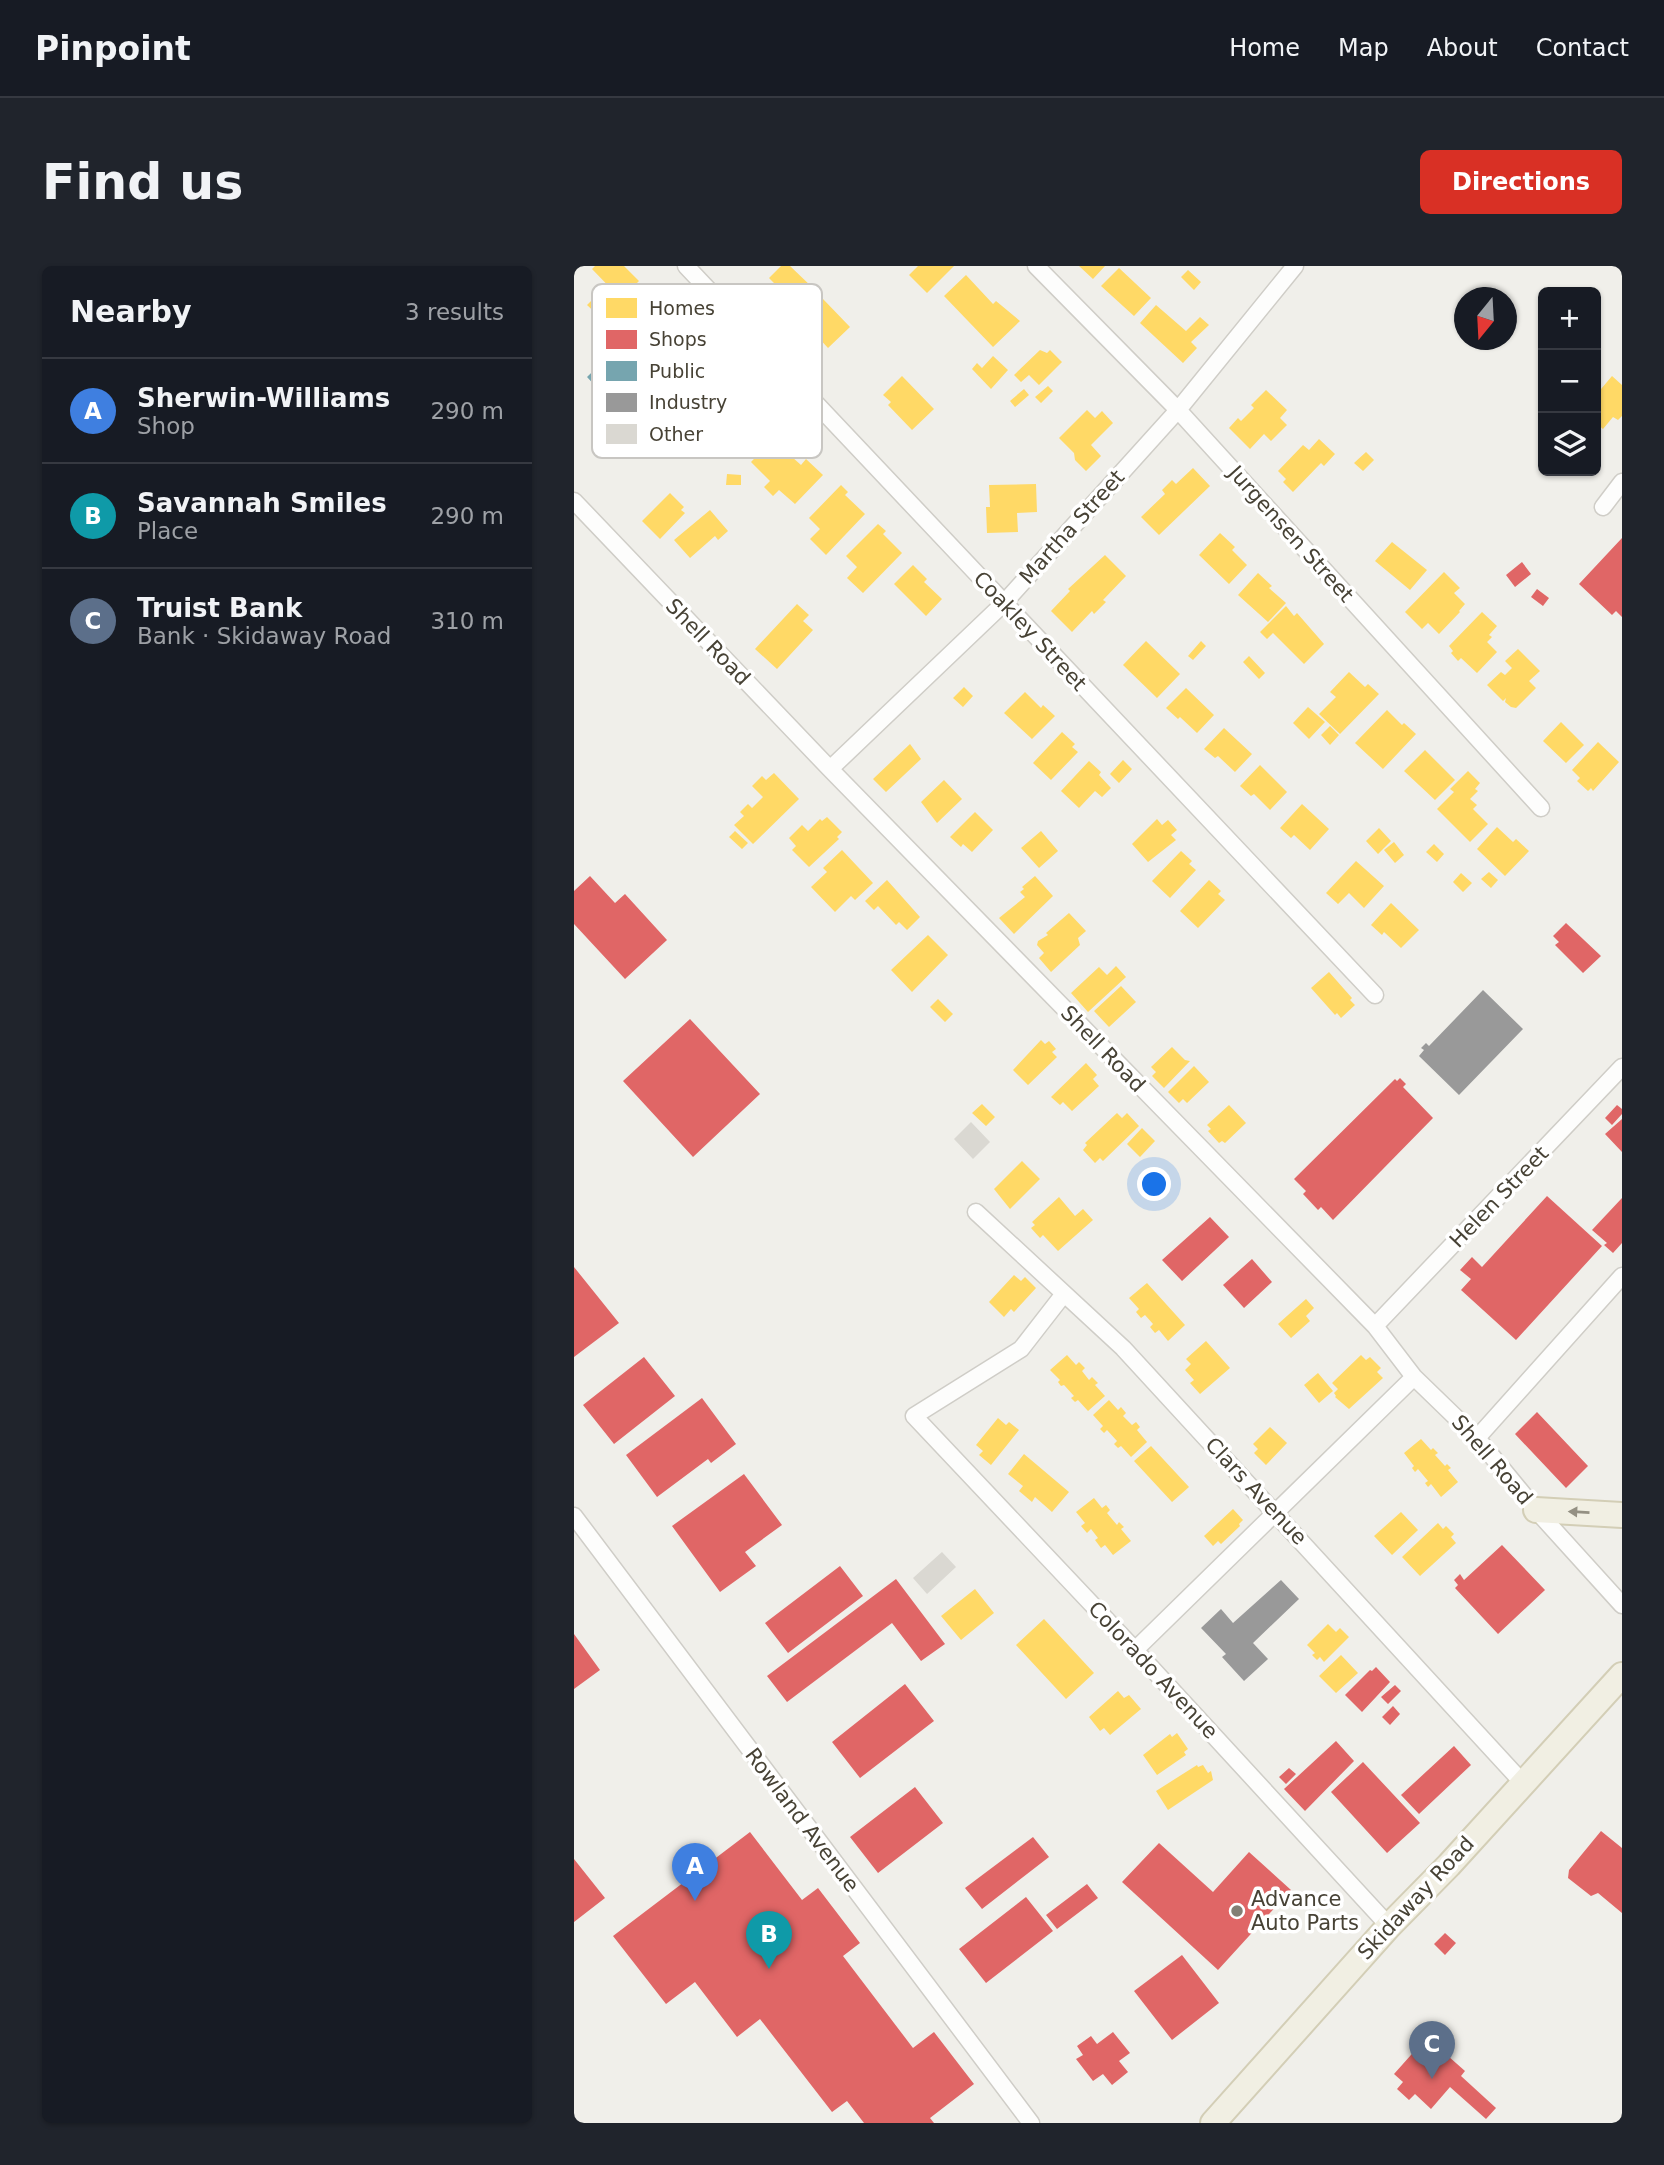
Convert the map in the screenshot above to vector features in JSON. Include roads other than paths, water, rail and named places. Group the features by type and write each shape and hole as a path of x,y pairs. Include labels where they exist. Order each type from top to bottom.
{"main road":[{"path":"1536,1510 1622,1514"},
{"name":"Skidaway Road","path":"1213,2123 1389,1926 1449,1865 1622,1675"}],"street":[{"name":"Coakley Street","path":"686,266 703,284"},
{"name":"Jurgensen Street","path":"1036,266 1178,410 1541,807"},
{"name":"Martha Street","path":"830,769 1003,604 1178,410 1295,266"},
{"name":"Coakley Street","path":"822,411 1375,995"},
{"path":"1603,508 1622,482"},
{"name":"Shell Road","path":"574,501 830,769 1375,1326 1414,1377 1477,1438 1536,1510 1622,1605"},
{"name":"Helen Street","path":"1375,1326 1622,1067"},
{"name":"Clars Avenue","path":"976,1212 1123,1348 1276,1511 1522,1782"},
{"path":"1477,1438 1622,1276"},
{"name":"Colorado Avenue","path":"1063,1294 1021,1349 914,1416 1135,1650 1389,1926"},
{"path":"1135,1650 1414,1377"},
{"name":"Rowland Avenue","path":"574,1516 580,1538 1031,2123"}],"place":[{"name":"Sherwin-Williams","path":"695,1901"},
{"name":"Advance Auto Parts","path":"1237,1911"},
{"name":"Savannah Smiles","path":"769,1969"},
{"name":"Truist Bank","path":"1432,2079"}]}
